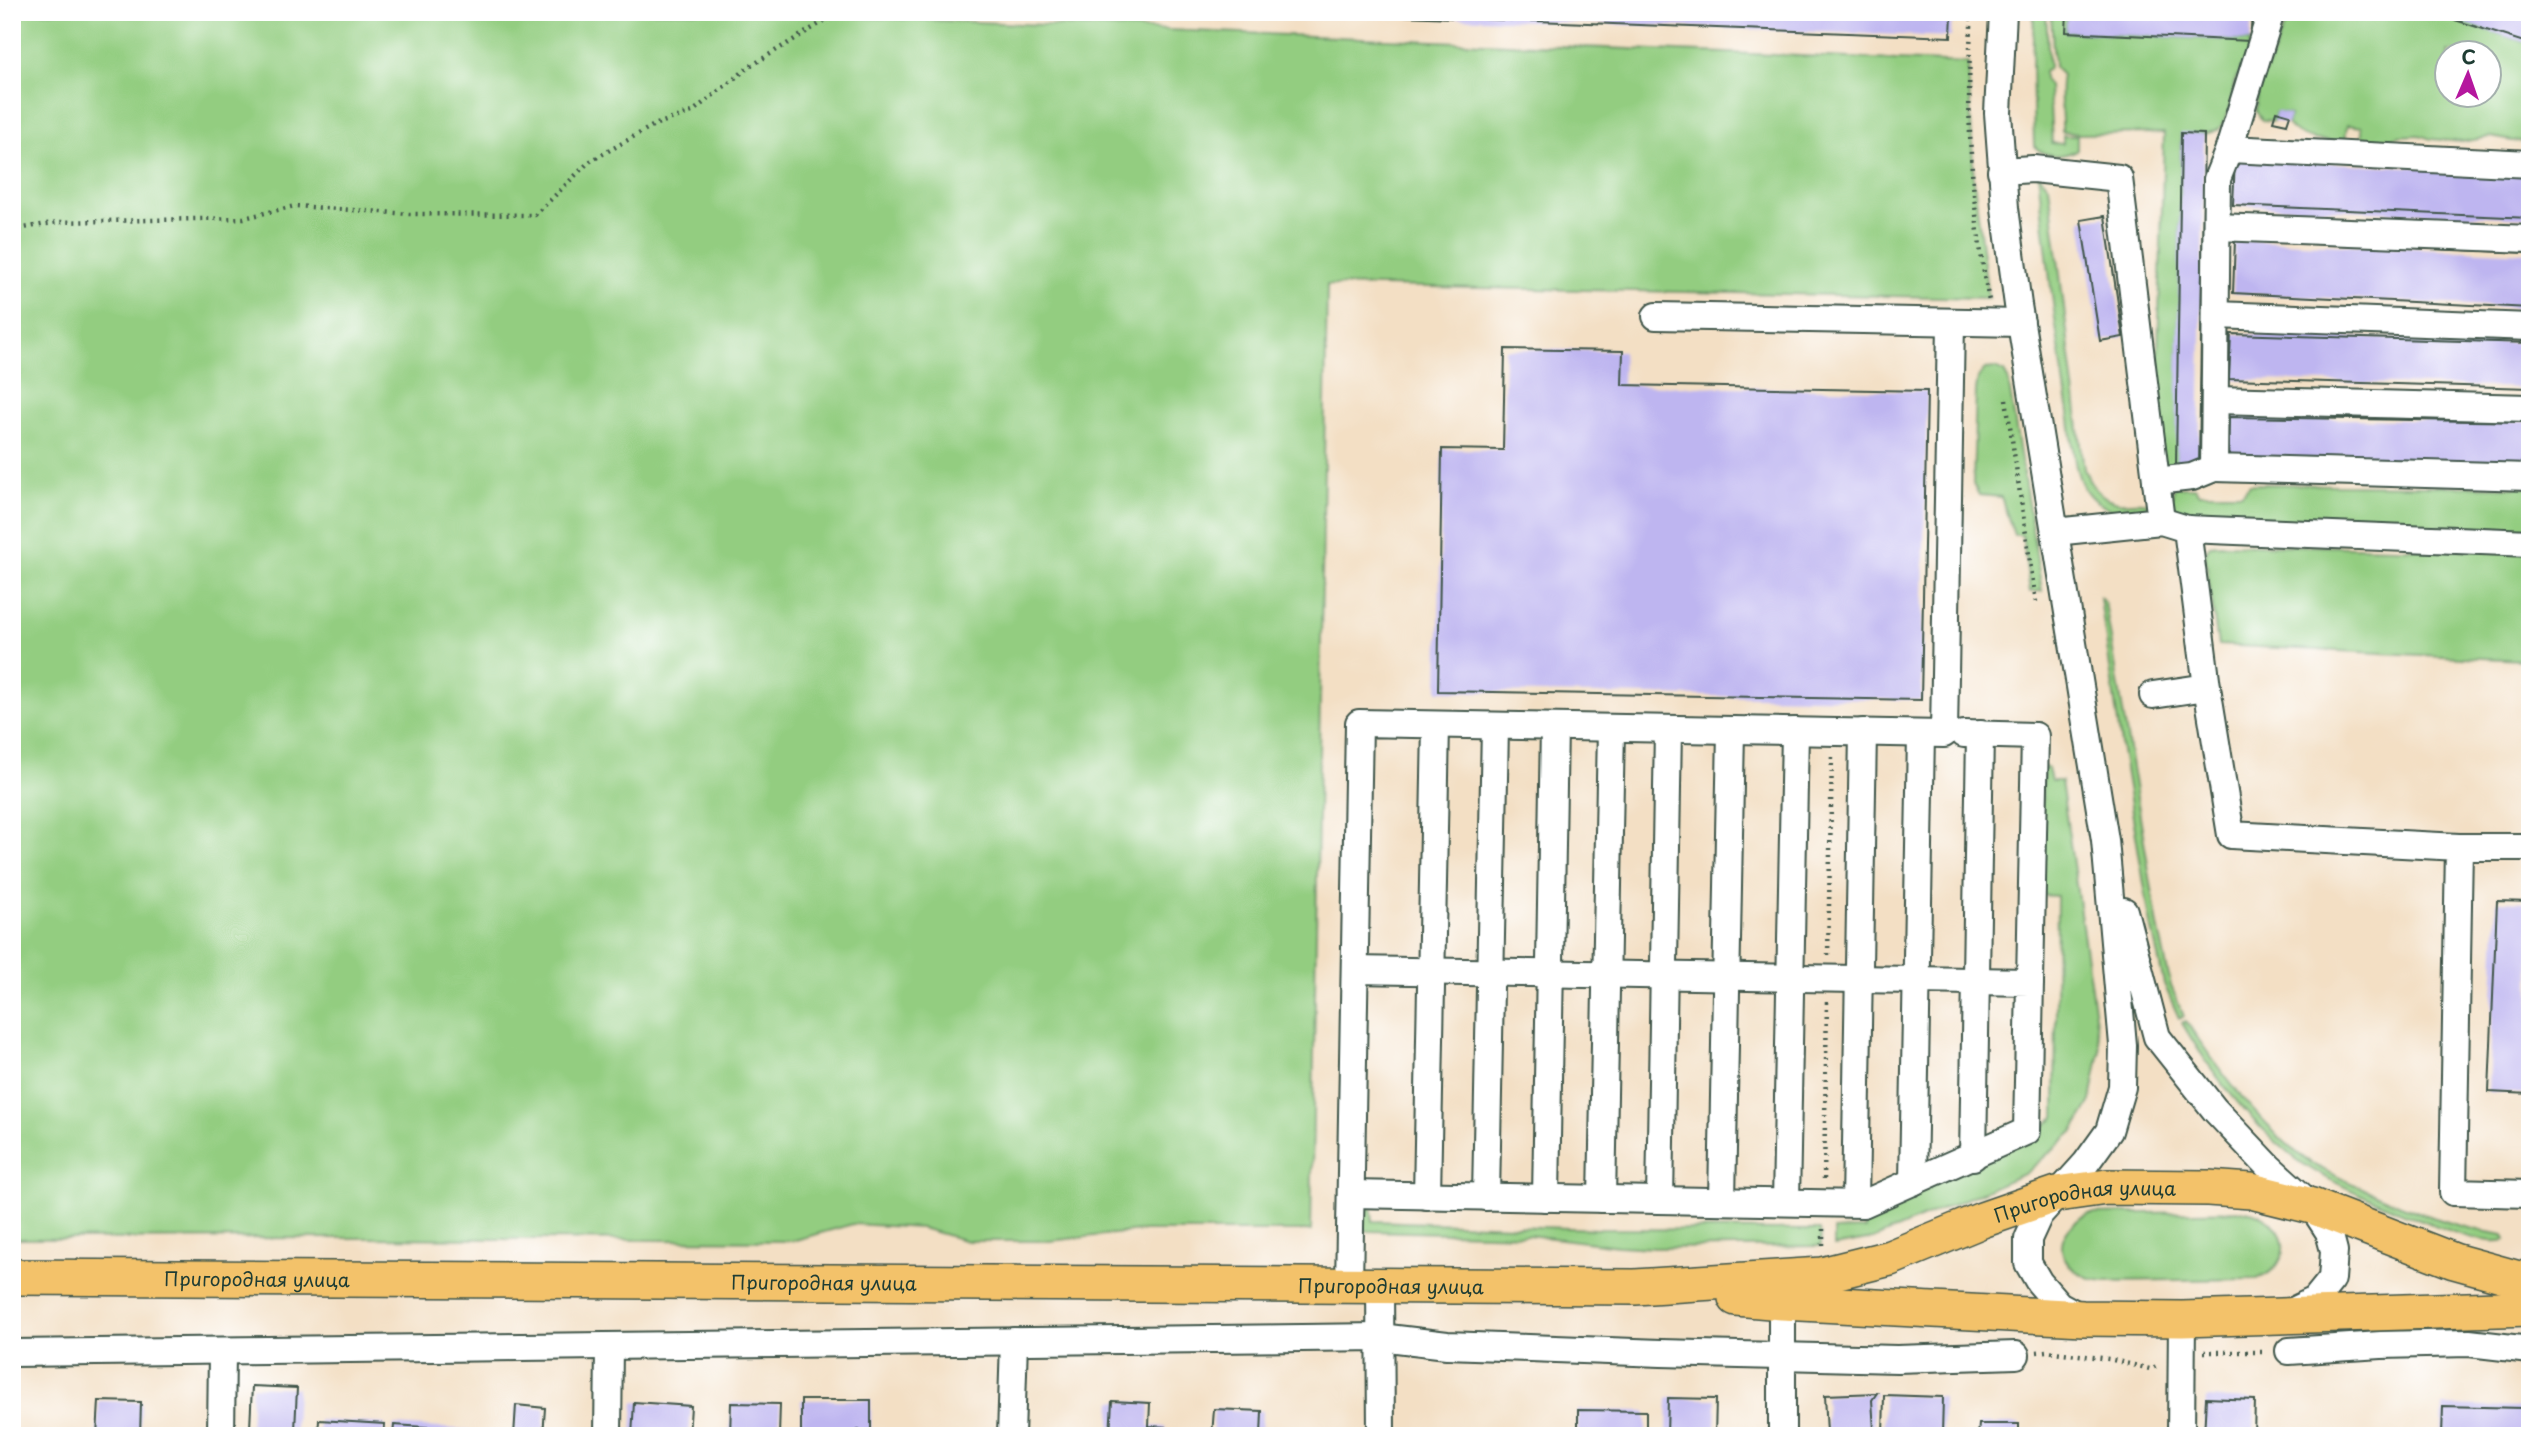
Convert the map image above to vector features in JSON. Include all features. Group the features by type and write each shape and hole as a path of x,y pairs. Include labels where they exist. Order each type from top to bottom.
{"main road":[{"name":"Пригородная улица","path":"12,1277 1635,1287 1822,1275 1891,1258 1982,1220 2057,1194 2107,1187 2251,1191 2312,1206 2454,1261 2530,1282"},
{"name":"Пригородная улица","path":"1635,1287 1783,1302 2083,1318 2182,1320 2530,1308"}],"street":[{"path":"2003,12 1998,113 2001,171 2021,323 2105,840 2123,1045 2122,1087 2109,1131 2086,1163 2039,1215 2028,1239 2028,1263 2039,1282 2059,1305 2083,1318"},
{"path":"2214,468 2217,179 2229,149 2270,13"},
{"path":"2229,149 2530,164"},
{"path":"2001,171 2032,169 2119,178 2161,521"},
{"path":"2217,227 2530,239"},
{"path":"2216,315 2530,327"},
{"path":"1656,316 2021,323"},
{"path":"1913,1182 1917,979 1932,734 1951,322"},
{"path":"2215,400 2530,408"},
{"path":"2156,481 2192,477 2214,468 2530,477"},
{"path":"2055,532 2161,521 2187,529 2530,543"},
{"path":"2187,529 2207,687 2231,835 2459,847 2530,847"},
{"path":"2153,695 2207,687"},
{"path":"1350,1194 1863,1203 2027,1131 2035,736 1359,723 1350,1194 1364,1285 1380,1337 1381,1436"},
{"path":"1427,1196 1436,725"},
{"path":"1486,1197 1495,726"},
{"path":"1546,1198 1554,727"},
{"path":"1602,1199 1611,728"},
{"path":"1660,1200 1668,729"},
{"path":"1722,1201 1731,730"},
{"path":"1786,1202 1795,731"},
{"path":"1855,1203 1863,732"},
{"path":"1973,1157 1980,734"},
{"path":"2105,840 2157,1037 2215,1110 2269,1167 2312,1206 2329,1232 2334,1251 2332,1279 2315,1300 2281,1316"},
{"path":"2459,847 2453,1192 2530,1194"},
{"path":"1355,970 2030,982"},
{"path":"1782,1436 1783,1302"},
{"path":"2181,1436 2182,1320"},
{"path":"12,1353 1380,1337 1447,1345 1661,1353 1897,1359 2016,1355"},
{"path":"1012,1436 1014,1341"},
{"path":"2289,1351 2469,1343 2530,1350"},
{"path":"608,1436 609,1346"},
{"path":"221,1436 222,1351"}],"path":[{"path":"12,230 58,222 244,218 295,206 410,214 535,215 589,162 654,125 692,112 749,67 839,12"},
{"path":"2004,390 2036,602"},
{"path":"1822,1275 1832,732"},
{"path":"2016,1355 2047,1351 2109,1359 2150,1369 2181,1355 2199,1352 2289,1351"}],"green space":[{"path":"12,12 806,12 806,15 1968,63 1974,180 1988,298 1327,285 1311,1231 1140,1231 1050,1241 967,1241 921,1228 853,1224 792,1241 12,1239"},
{"path":"2034,12 2046,12 2049,68 2044,72 2044,79 2049,86 2052,143 2063,144 2063,136 2077,136 2077,150 2066,154 2043,153 2034,146"},
{"path":"2051,12 2067,12 2066,32 2250,41 2249,52 2234,83 2230,110 2219,130 2204,134 2181,134 2177,466 2166,471 2156,426 2164,133 2062,132 2062,75 2054,67"},
{"path":"2290,12 2432,12 2530,44 2530,144 2490,137 2461,142 2419,135 2398,136 2379,144 2362,142 2362,127 2347,125 2345,141 2329,141 2306,137 2292,130 2287,124 2290,115 2276,112 2273,121 2262,120 2256,111 2258,91"},
{"path":"2038,173 2049,186 2084,469 2093,486 2106,498 2119,502 2147,503 2148,509 2139,512 2119,512 2101,504 2086,491 2078,474"},
{"path":"1996,368 2004,372 2008,379 2042,591 2030,592 2022,535 2014,535 2001,497 1979,495 1973,484 1978,378 1985,369"},
{"path":"2250,484 2530,487 2530,529 2300,523 2177,510 2172,502 2175,487 2195,487 2198,493 2242,493"},
{"path":"2210,545 2530,551 2530,772 2527,772 2523,660 2218,645 2205,554"},
{"path":"2100,598 2105,602 2158,926 2171,986 2184,1016 2179,1018 2164,984 2150,920"},
{"path":"2043,767 2048,768 2051,781 2061,781 2100,1050 2091,1101 2074,1131 2026,1173 1873,1239 1834,1246 1834,1230 1865,1229 1865,1213 2029,1139 2055,1117 2057,896 2038,895"},
{"path":"2186,1021 2250,1107 2304,1158 2397,1204 2449,1222 2504,1235 2506,1240 2476,1239 2443,1228 2354,1192 2303,1164 2259,1126 2230,1093 2182,1023"},
{"path":"1354,1206 1371,1206 1373,1221 1598,1229 1820,1230 1821,1246 1655,1248 1528,1235 1368,1231 1360,1228"},
{"path":"2246,1211 2271,1222 2279,1231 2283,1242 2279,1263 2257,1279 2102,1281 2075,1270 2062,1252 2062,1242 2067,1232 2075,1222 2089,1214"}],"building":[{"path":"1350,12 1952,12 1951,37"},
{"path":"2067,12 2205,12 2252,15 2250,41 2066,32"},
{"path":"2530,12 2530,44 2433,13"},
{"path":"2276,111 2290,115 2287,124 2273,121"},
{"path":"2181,133 2204,134 2199,466 2176,466"},
{"path":"2235,158 2530,173 2530,218 2233,205"},
{"path":"2105,216 2123,337 2100,341 2081,220"},
{"path":"2235,240 2530,253 2530,308 2233,293"},
{"path":"2231,334 2530,343 2530,388 2229,379"},
{"path":"1505,349 1623,351 1622,385 1927,391 1921,700 1438,691 1442,449 1503,450"},
{"path":"2229,417 2530,422 2530,467 2228,460"},
{"path":"2497,901 2530,902 2530,1094 2489,1092"},
{"path":"252,1386 297,1388 295,1430 250,1428"},
{"path":"1877,1393 1872,1400 1874,1430 1827,1433 1825,1395"},
{"path":"1884,1395 1943,1397 1942,1435 1883,1436"},
{"path":"1668,1398 1716,1399 1715,1436 1667,1436"},
{"path":"2206,1398 2255,1400 2254,1436 2204,1436"},
{"path":"801,1400 871,1400 871,1430 857,1430 857,1436 801,1436"},
{"path":"99,1401 141,1402 140,1436 97,1436"},
{"path":"1112,1401 1150,1403 1149,1426 1166,1427 1165,1436 1110,1436"},
{"path":"634,1402 691,1406 689,1436 632,1436"},
{"path":"731,1403 780,1404 779,1436 730,1436"},
{"path":"516,1405 545,1408 543,1436 514,1436"},
{"path":"2443,1406 2522,1408 2522,1436 2442,1436"},
{"path":"1214,1409 1262,1411 1261,1436 1212,1436"},
{"path":"1578,1410 1646,1411 1646,1436 1578,1436"},
{"path":"319,1420 385,1424 384,1436 318,1436"},
{"path":"1979,1424 2019,1424 2019,1436 1978,1436"},
{"path":"394,1425 471,1430 470,1436 393,1436"}]}
